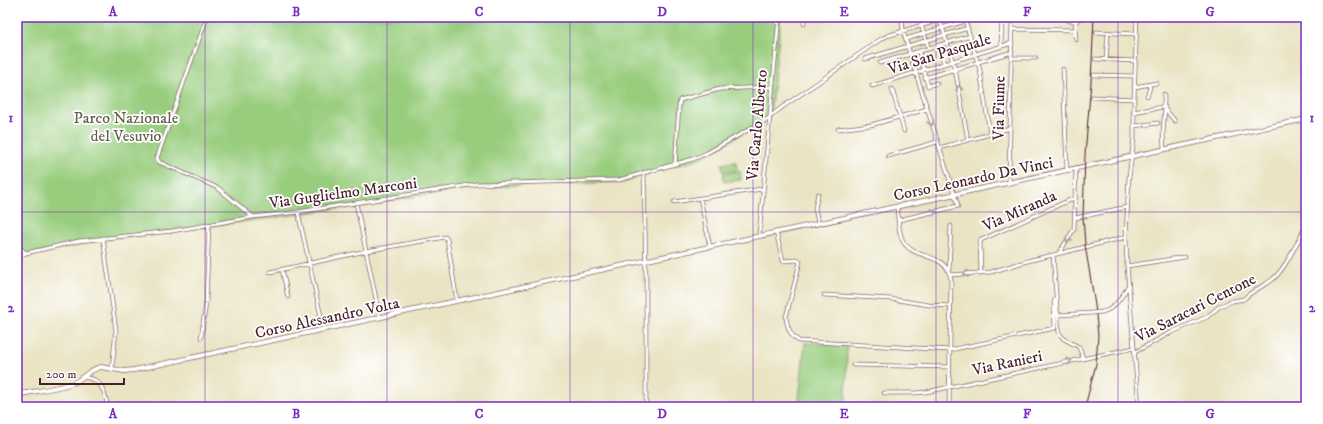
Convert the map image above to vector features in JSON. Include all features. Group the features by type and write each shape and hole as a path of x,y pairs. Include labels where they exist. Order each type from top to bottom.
{"main road":[{"name":"Corso Leonardo Da Vinci","path":"645,261 1306,119"},
{"name":"Corso Alessandro Volta","path":"17,395 70,383 100,367 124,371 134,370 645,261"}],"street":[{"path":"207,17 157,158 159,162 218,188 253,217"},
{"name":"Via Carlo Alberto","path":"759,236 762,189 779,17"},
{"path":"804,17 804,24"},
{"path":"899,220 958,206 903,31 902,17"},
{"path":"924,17 929,23"},
{"name":"Via Guglielmo Marconi","path":"17,258 26,253 79,241 172,231 253,217 298,212 476,184 619,180 693,159 706,153 769,117 887,36 949,17"},
{"path":"1001,46 1002,17"},
{"name":"Via Fiume","path":"1008,183 1012,17"},
{"path":"1069,21 1076,21 1082,17"},
{"path":"1137,17 1133,112 1134,126 1128,188 1126,236 1128,284 1140,407"},
{"path":"906,39 965,19 980,70 990,134"},
{"path":"940,20 955,69 968,140"},
{"path":"1076,22 1076,40"},
{"path":"921,26 928,49"},
{"path":"865,59 968,28"},
{"path":"1012,29 1075,30"},
{"path":"1096,32 1136,34"},
{"path":"1106,60 1108,32"},
{"path":"880,63 970,36"},
{"name":"Via San Pasquale","path":"872,86 1012,43"},
{"path":"939,46 944,64"},
{"path":"918,52 928,86 937,83"},
{"path":"925,78 1012,52"},
{"name":"Via Fiume","path":"1011,58 1036,58"},
{"path":"1095,59 1135,61"},
{"path":"1063,69 1067,170"},
{"path":"1094,75 1134,76"},
{"path":"1134,87 1149,86 1157,83"},
{"path":"1147,96 1150,88 1149,86"},
{"path":"675,164 680,100 720,89 772,87"},
{"path":"892,89 904,131"},
{"path":"1164,94 1164,150"},
{"path":"1092,97 1134,98"},
{"path":"1133,112 1164,107"},
{"path":"1164,107 1175,121"},
{"path":"838,129 871,125 927,109"},
{"path":"1134,126 1158,123"},
{"path":"939,148 1010,128"},
{"path":"888,156 937,142"},
{"path":"1059,253 1073,232 1076,198 1076,168"},
{"path":"644,172 646,407"},
{"path":"674,202 762,189"},
{"path":"818,194 814,208 818,223"},
{"path":"700,198 710,247"},
{"name":"Via Miranda","path":"981,272 981,240 1076,198"},
{"path":"356,203 380,318"},
{"path":"897,206 902,237 907,245 911,249 942,262 950,273"},
{"path":"1075,218 1127,207"},
{"path":"298,212 324,330"},
{"path":"201,338 206,303 210,225"},
{"path":"949,407 951,226"},
{"name":"Via Saracari Centone","path":"1134,350 1207,317 1220,306 1244,299 1247,295 1265,286 1281,271 1306,226"},
{"path":"776,232 783,261 797,260 800,264 786,317 787,325 796,339 804,341 950,350 1055,328 1054,302 1056,298"},
{"path":"950,273 991,272 1031,260 1126,236"},
{"path":"270,272 366,251 445,237 447,239 457,301"},
{"path":"103,238 116,330 112,369"},
{"path":"17,246 26,253"},
{"path":"1053,255 1059,333 1061,336 1079,347 1082,358"},
{"path":"1127,266 1185,257"},
{"path":"282,269 288,297"},
{"path":"1058,315 1092,313 1110,310 1115,306 1128,284"},
{"path":"824,295 891,299 929,305 951,306"},
{"name":"Via Ranieri","path":"884,393 915,393 1082,358 1134,350"},
{"path":"853,365 949,367"},
{"path":"83,377 97,382 105,396 107,407"}],"green space":[{"name":"Parco Nazionale del Vesuvio","path":"17,17 781,17 770,117 708,154 688,163 674,165 625,182 474,188 272,218 111,238 26,255 17,259"},
{"path":"736,162 737,170 723,172 722,164"},
{"path":"740,171 741,180 724,182 723,174"},
{"path":"805,343 847,345 846,407 798,407"}],"railway":[{"path":"1085,407 1096,364 1098,335 1095,305 1085,245 1083,217 1085,155 1091,82 1094,17"}]}
